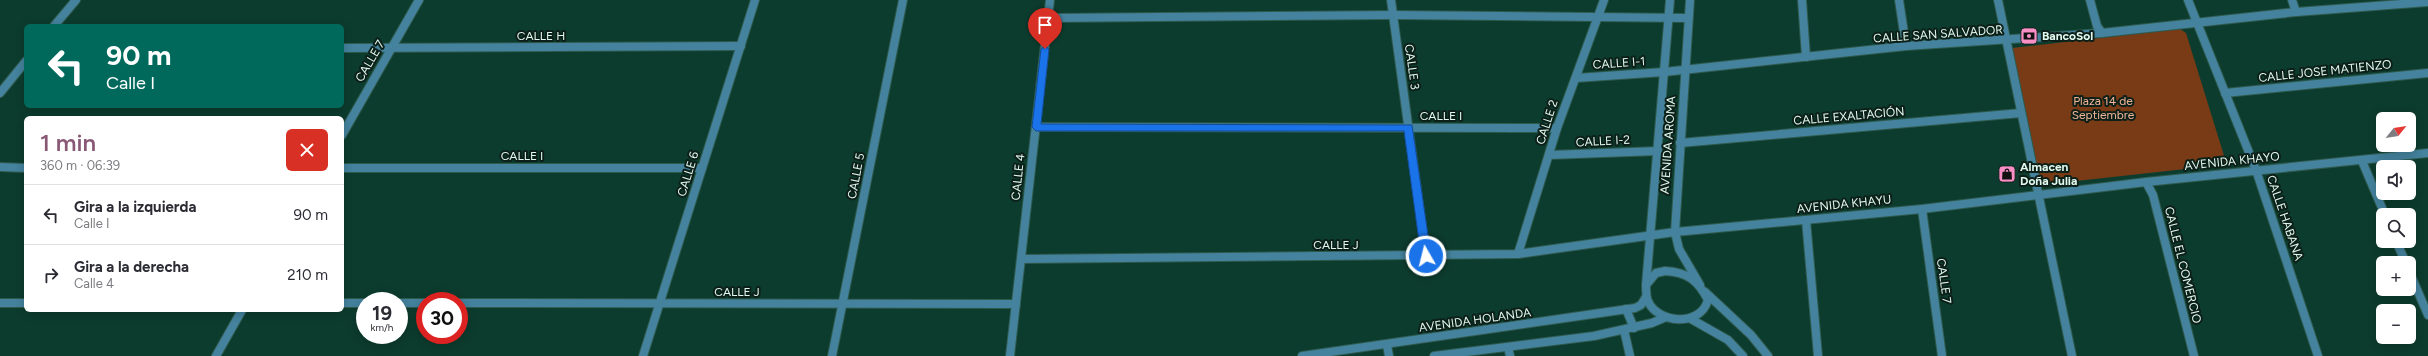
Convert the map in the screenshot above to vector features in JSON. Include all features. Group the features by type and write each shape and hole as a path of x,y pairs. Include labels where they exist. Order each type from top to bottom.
{"street":[{"path":"56,24 76,0"},
{"name":"CALLE 7","path":"344,131 418,0"},
{"name":"CALLE 6","path":"643,356 755,0"},
{"name":"CALLE 5","path":"832,356 903,0"},
{"name":"CALLE 4","path":"1010,356 1050,0"},
{"name":"CALLE 3","path":"1391,0 1426,256"},
{"name":"CALLE 2","path":"1518,254 1557,128 1604,0"},
{"name":"AVENIDA AROMA","path":"1646,285 1670,0"},
{"name":"AVENIDA AROMA","path":"1690,0 1675,232 1680,249 1702,288 1751,335 1768,356"},
{"path":"1802,0 1806,57"},
{"path":"1899,0 1906,46"},
{"path":"1998,0 2072,356"},
{"path":"2090,0 2097,26 2102,33"},
{"name":"CALLE HABANA","path":"2188,0 2256,170 2318,356"},
{"path":"2292,0 2296,12"},
{"name":"CALLE SAN SALVADOR","path":"1664,72 1906,46 2102,33 2396,2 2428,2"},
{"path":"1048,18 1393,15 1688,18"},
{"name":"CALLE H","path":"344,48 741,46"},
{"path":"0,93 24,63"},
{"name":"CALLE I-1","path":"1576,78 1664,72"},
{"name":"CALLE JOSE MATIENZO","path":"2225,93 2428,73"},
{"name":"CALLE EXALTACIÓN","path":"1680,143 2021,113"},
{"name":"CALLE I","path":"1036,127 1557,128"},
{"name":"CALLE I-2","path":"1549,155 1658,151"},
{"name":"AVENIDA KHAYO","path":"2039,194 2428,153"},
{"path":"2362,161 2382,208"},
{"path":"0,168 24,168"},
{"name":"CALLE I","path":"344,168 702,168"},
{"name":"CALLE EL COMERCIO","path":"2146,182 2153,195 2194,356"},
{"name":"AVENIDA KHAYU","path":"1650,237 1675,232 1922,209 2039,194"},
{"name":"CALLE 7","path":"1922,209 1942,356"},
{"path":"1806,220 1818,356"},
{"name":"CALLE J","path":"1021,259 1518,254 1650,237"},
{"path":"1674,271 1693,278 1702,288 1706,306 1704,312 1691,319 1683,320 1666,317 1657,312 1646,297 1646,285 1656,273 1674,271"},
{"path":"2416,287 2428,315"},
{"name":"AVENIDA HOLANDA","path":"1302,356 1387,345 1626,309 1641,305 1646,297"},
{"path":"0,303 24,303"},
{"path":"344,303 356,303"},
{"name":"CALLE J","path":"468,303 1016,304"},
{"path":"1626,309 1634,328"},
{"path":"216,356 241,312"},
{"path":"1434,356 1509,352 1634,328 1663,320 1666,317"},
{"path":"1691,319 1728,340 1743,356"},
{"path":"1624,330 1630,356"},
{"path":"1387,345 1390,356"}],"green space":[{"name":"Plaza 14 de Septiembre","path":"2180,29 2186,33 2226,162 2222,165 2049,184 2040,182 2012,48"}],"place":[{"name":"BancoSol","path":"2029,36"},
{"name":"Almacen Doña Julia","path":"2007,174"}],"route":[{"path":"1045,49 1036,127 1408,128 1426,256"}]}
